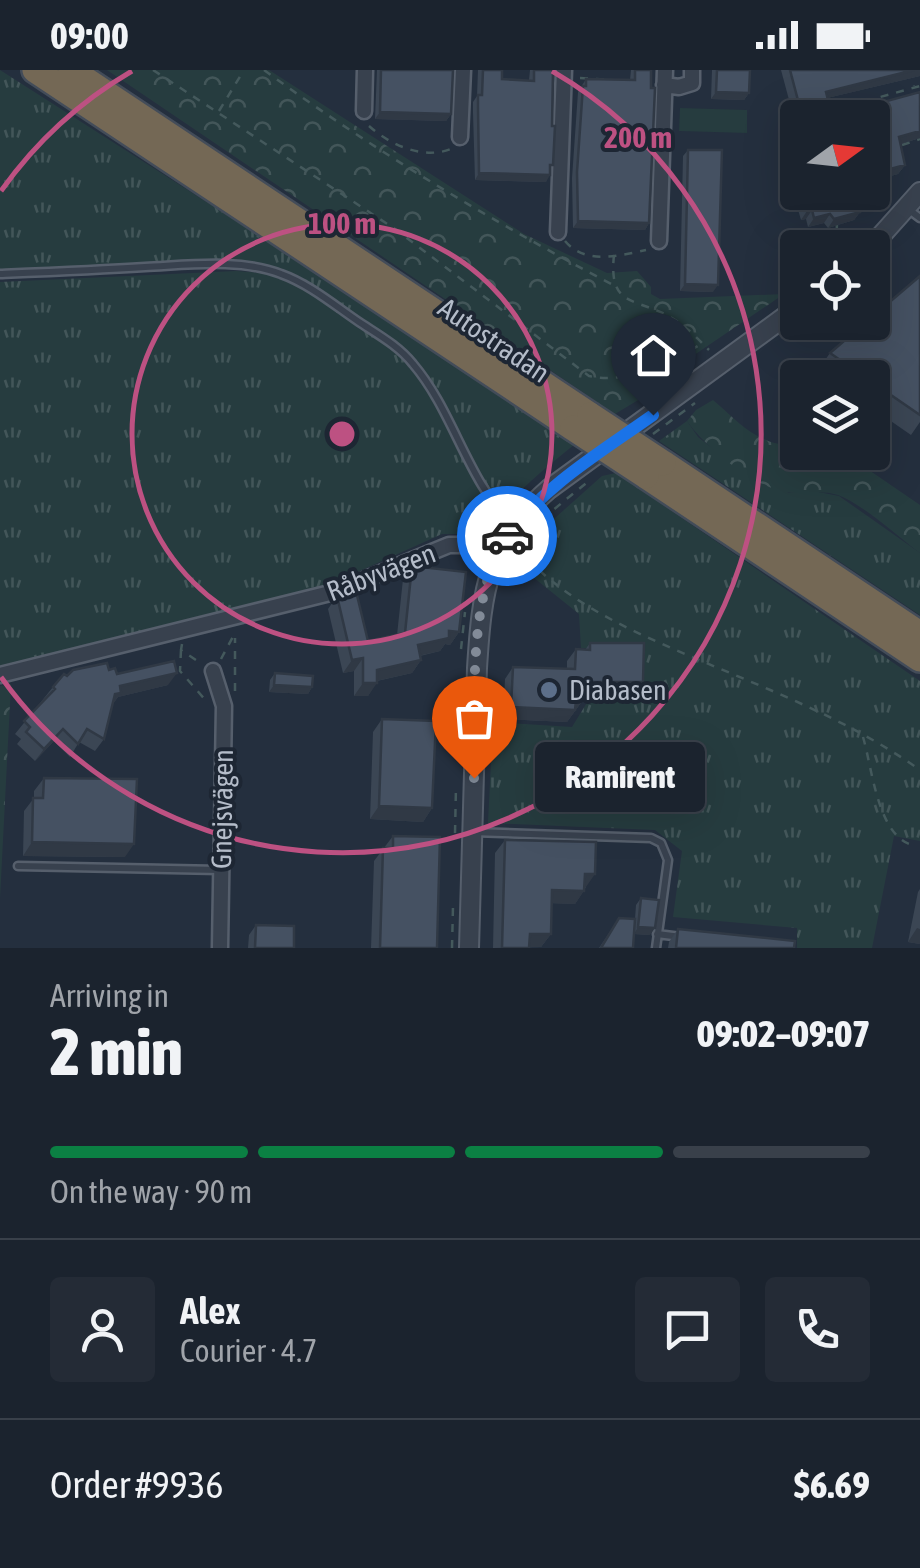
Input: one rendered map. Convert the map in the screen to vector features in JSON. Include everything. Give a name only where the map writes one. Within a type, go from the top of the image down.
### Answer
[{"type":"highway","name":"Autostradan","points":[[35,70],[582,422]]},
{"type":"highway","name":"Autostradan","points":[[71,70],[654,470],[920,658]]},
{"type":"highway","name":"Autostradan","points":[[654,470],[920,634]]},
{"type":"street","points":[[364,70],[364,111]]},
{"type":"street","points":[[460,137],[463,70]]},
{"type":"street","points":[[659,240],[664,78],[686,87],[692,83],[692,70]]},
{"type":"street","points":[[558,232],[564,73]]},
{"type":"street","points":[[890,232],[914,213],[920,192]]},
{"type":"street","points":[[469,948],[464,835],[480,622],[495,555],[508,525],[549,489],[780,320]]},
{"type":"street","name":"Råbyvägen","points":[[0,675],[334,592],[449,545],[472,545],[495,555]]},
{"type":"street","name":"Gnejsvägen","points":[[214,671],[224,706],[220,948]]},
{"type":"lane","points":[[0,274],[197,265],[254,267],[281,274],[309,288],[412,362],[508,525]]},
{"type":"lane","points":[[464,835],[651,838],[661,843],[668,860],[656,948]]},
{"type":"lane","points":[[18,866],[221,870]]},
{"type":"lane","points":[[657,934],[686,937]]},
{"type":"path","points":[[152,70],[394,230],[590,376],[601,378],[661,366],[703,344]]},
{"type":"path","points":[[218,113],[244,70]]},
{"type":"path","points":[[264,70],[333,120],[453,197],[615,286],[625,299],[675,319],[721,364]]},
{"type":"path","points":[[872,100],[917,87],[910,70]]},
{"type":"path","points":[[564,73],[614,80]]},
{"type":"path","points":[[364,111],[370,128],[388,141],[414,151],[450,150],[460,137]]},
{"type":"path","points":[[893,141],[899,145],[920,140]]},
{"type":"path","points":[[836,218],[836,230]]},
{"type":"path","points":[[558,232],[581,255],[642,251],[659,240]]},
{"type":"path","points":[[614,255],[615,286]]},
{"type":"path","points":[[449,545],[496,514],[508,525],[540,574],[603,617],[801,703],[920,770]]},
{"type":"path","points":[[461,658],[468,599]]},
{"type":"path","points":[[181,650],[214,671],[235,638],[235,618]]},
{"type":"path","points":[[182,632],[180,672],[210,705]]},
{"type":"path","points":[[863,735],[877,800],[898,840],[909,844]]},
{"type":"path","points":[[457,778],[464,835]]},
{"type":"path","points":[[452,948],[453,899]]},
{"type":"green space","points":[[0,70],[575,444],[511,500],[481,541],[464,534],[442,534],[324,587],[0,668],[0,282],[236,271],[275,274],[266,264],[224,262],[0,270]]},
{"type":"green space","points":[[107,70],[269,70],[524,234],[607,273],[637,271],[651,287],[651,294],[660,299],[780,294],[678,366],[682,368],[678,376],[615,414]]},
{"type":"green space","points":[[680,108],[747,110],[747,133],[679,131]]},
{"type":"green space","points":[[713,400],[742,426],[780,444],[780,470],[869,470],[920,505],[920,553],[869,513],[838,495],[791,493],[759,482],[705,442],[687,421]]},
{"type":"green space","points":[[687,421],[698,437],[731,463],[789,493],[813,491],[839,496],[920,553],[920,615],[659,441]]},
{"type":"green space","points":[[616,473],[920,681],[920,841],[894,836],[872,948],[797,948],[797,928],[673,917],[682,851],[655,830],[488,823],[493,722],[572,727],[588,701],[645,697],[642,650],[581,648],[579,614],[518,565],[527,543],[602,476]]},
{"type":"green space","points":[[11,684],[0,898],[0,686]]},
{"type":"building","points":[[381,70],[453,70],[451,114],[380,112]]},
{"type":"building","points":[[483,70],[502,70],[502,79],[534,81],[534,70],[553,70],[555,126],[550,175],[479,173],[478,95],[482,95]]},
{"type":"building","points":[[635,70],[651,70],[651,88],[655,88],[649,223],[578,221],[583,86],[586,79],[635,80]]},
{"type":"building","points":[[717,70],[750,70],[749,93],[716,92]]},
{"type":"building","points":[[790,70],[914,70],[826,92],[828,100],[798,100]]},
{"type":"building","points":[[920,92],[920,131],[899,137],[905,165],[890,169],[890,100]]},
{"type":"building","points":[[688,150],[722,150],[718,285],[685,284]]},
{"type":"building","points":[[812,210],[860,212],[834,219],[830,214],[814,218]]},
{"type":"building","points":[[920,276],[920,415],[890,394],[890,360],[840,360],[830,353],[845,340],[890,340],[890,302]]},
{"type":"building","points":[[412,566],[466,572],[459,632],[449,631],[449,638],[418,645],[421,660],[377,670],[377,683],[363,683],[363,658],[352,660],[337,596],[356,591],[368,641],[405,633]]},
{"type":"building","points":[[590,643],[644,643],[643,682],[584,682],[583,700],[576,700],[575,710],[511,707],[513,667],[575,669],[576,649],[590,650]]},
{"type":"building","points":[[174,661],[177,673],[120,686],[104,739],[87,729],[78,744],[63,729],[44,749],[26,732],[30,727],[24,721],[64,674],[107,663],[109,670],[115,668],[117,674]]},
{"type":"building","points":[[275,673],[313,676],[312,687],[274,685]]},
{"type":"building","points":[[382,719],[436,721],[432,808],[379,806]]},
{"type":"building","points":[[44,778],[137,779],[134,844],[32,842],[33,798],[43,798]]},
{"type":"building","points":[[393,836],[440,837],[437,948],[380,948],[383,848],[393,848]]},
{"type":"building","points":[[505,840],[596,842],[595,874],[585,874],[584,891],[552,890],[551,934],[530,934],[529,948],[502,948]]},
{"type":"building","points":[[641,898],[659,900],[655,928],[638,927]]},
{"type":"building","points":[[619,918],[635,919],[633,948],[601,948]]},
{"type":"building","points":[[256,925],[294,926],[294,948],[255,948]]},
{"type":"building","points":[[678,929],[795,941],[794,948],[676,948]]},
{"type":"way so far","points":[[474,778],[480,622],[490,570],[507,536]]},
{"type":"place","name":"Diabasen","points":[[549,690]]},
{"type":"place","name":"Ramirent","points":[[474,778]]},
{"type":"route","points":[[507,536],[528,507],[549,489],[653,415]]}]
